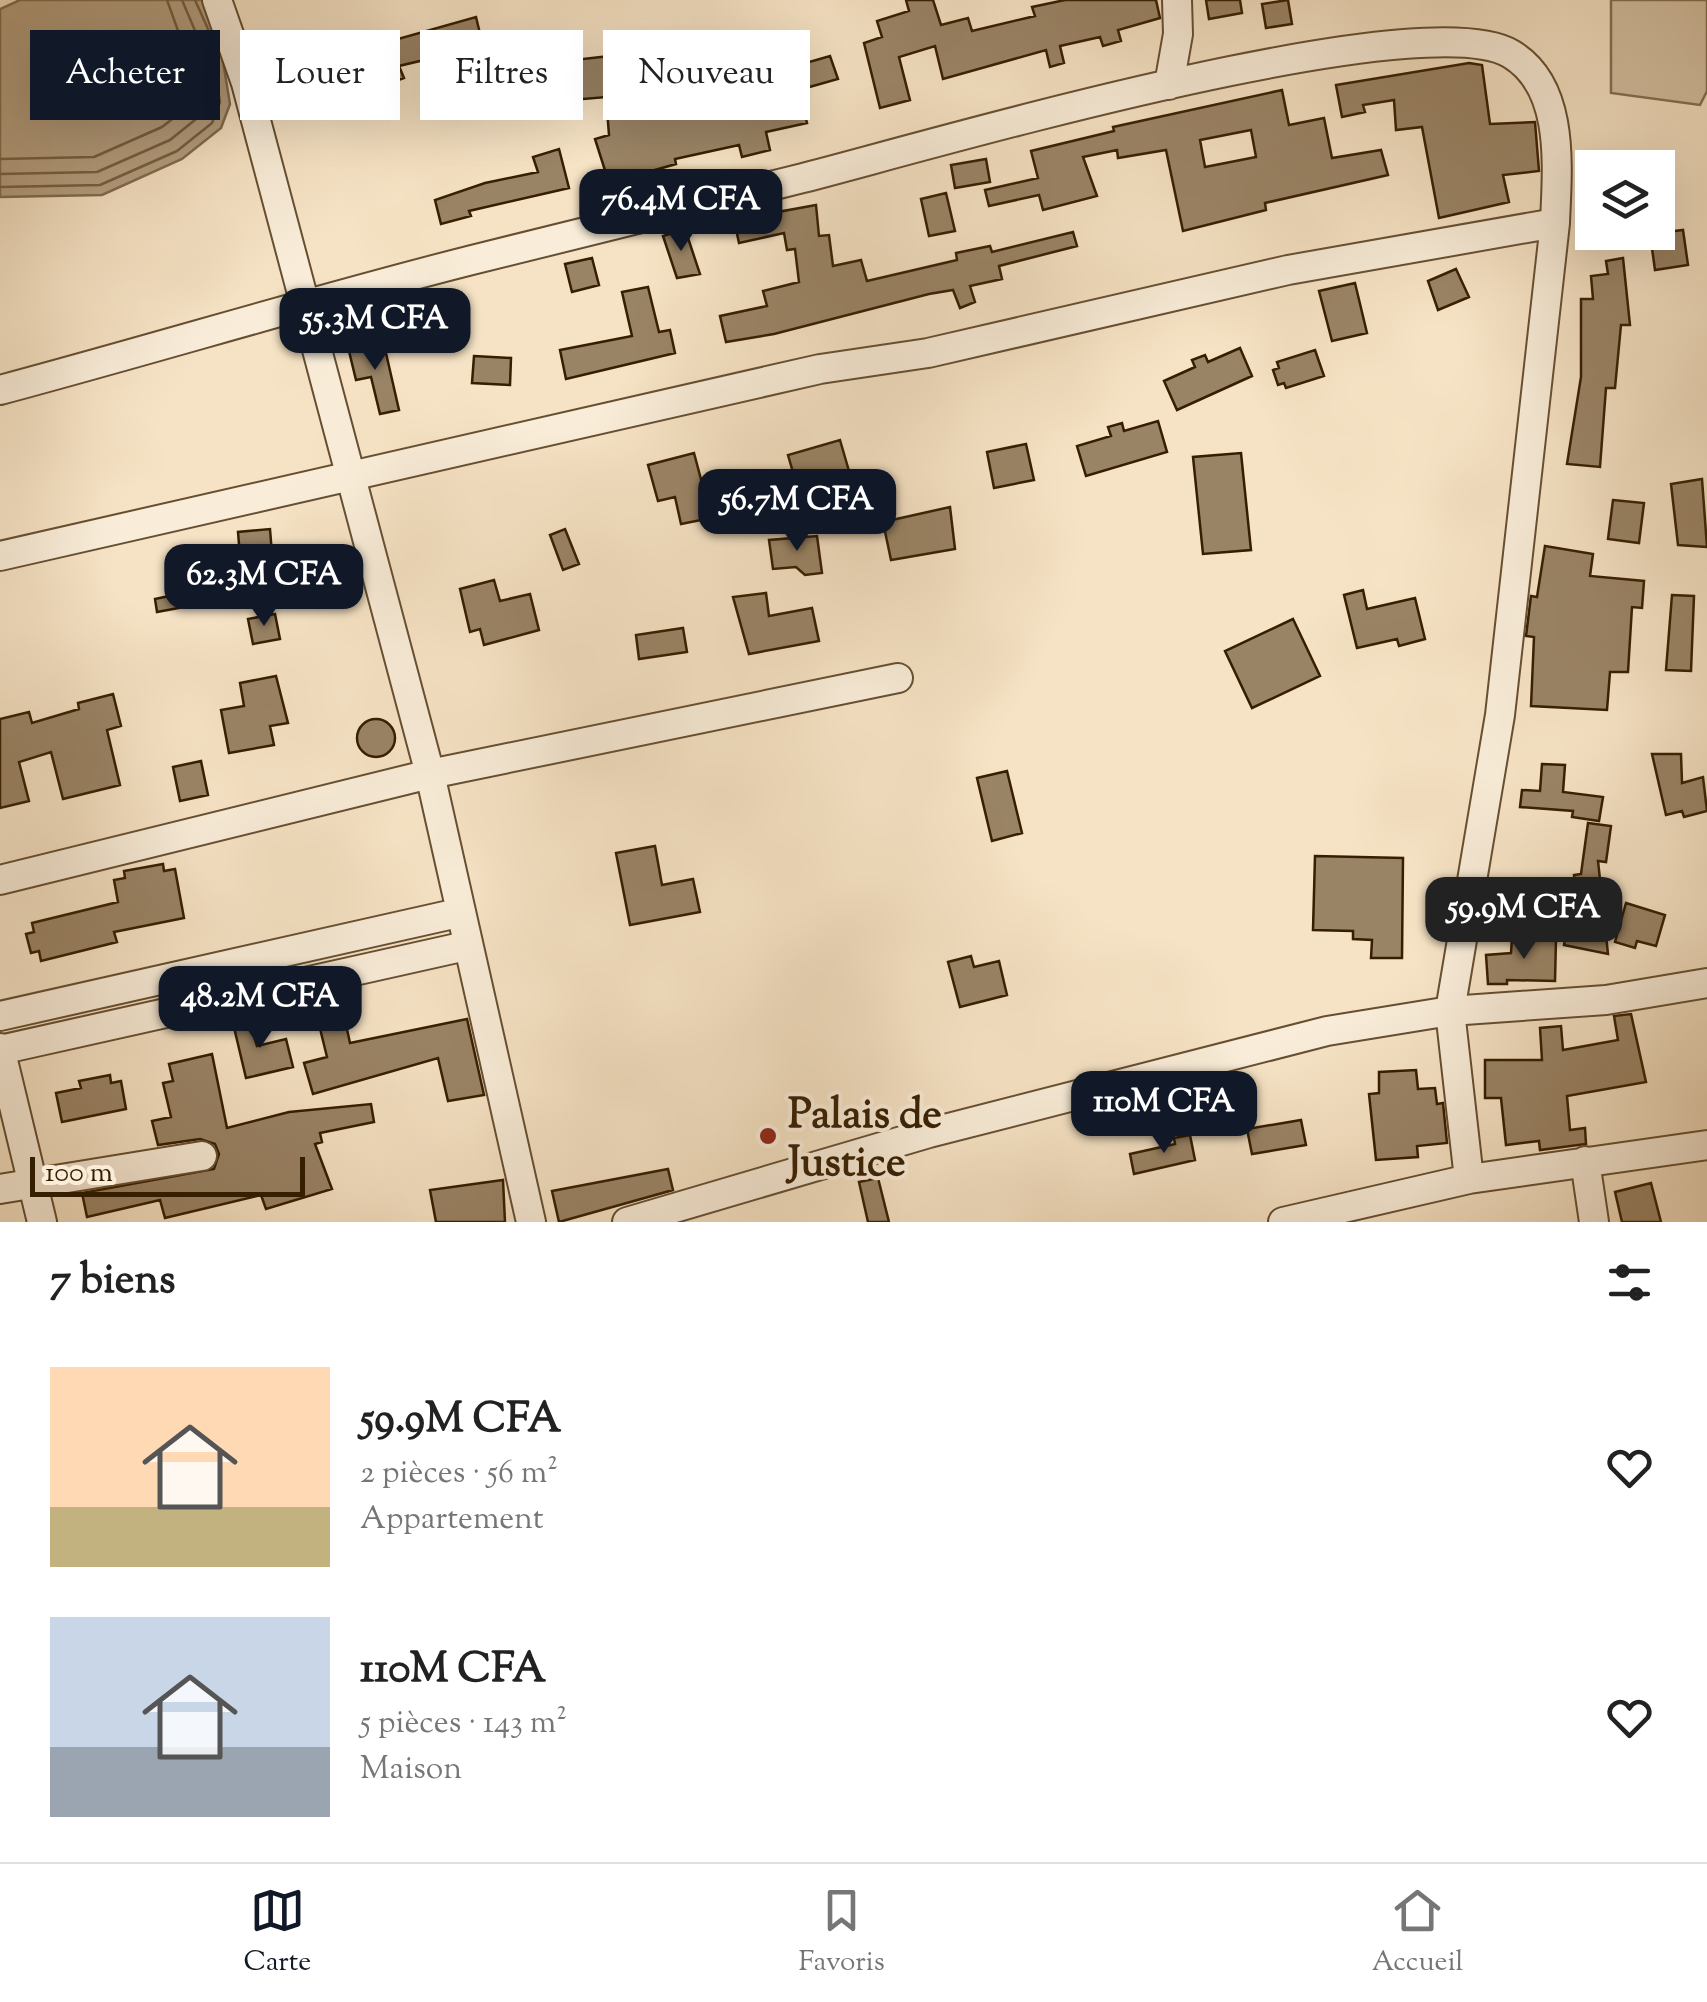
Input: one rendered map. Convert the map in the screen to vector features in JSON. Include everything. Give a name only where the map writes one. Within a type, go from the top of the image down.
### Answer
[{"type":"street","points":[[217,0],[246,82],[430,774],[458,912],[531,1222]]},
{"type":"street","points":[[1169,84],[1178,34],[1177,0]]},
{"type":"street","points":[[0,390],[1024,117],[1319,56],[1450,40],[1489,45],[1524,64],[1546,99],[1558,157],[1555,223],[1500,716],[1450,1011],[1469,1179]]},
{"type":"street","points":[[0,556],[820,369],[928,353],[1288,270],[1555,223]]},
{"type":"street","points":[[0,880],[430,774],[898,678]]},
{"type":"street","points":[[0,1016],[458,912]]},
{"type":"street","points":[[42,1222],[0,1049],[466,946]]},
{"type":"street","points":[[627,1222],[929,1132],[1326,1030],[1450,1011],[1570,1004],[1707,983]]},
{"type":"street","points":[[1283,1222],[1469,1179],[1707,1145]]},
{"type":"street","points":[[0,1189],[202,1156]]},
{"type":"street","points":[[1585,1161],[1594,1222]]},
{"type":"shaded area","points":[[1611,0],[1707,0],[1707,91],[1700,105],[1611,93]]},
{"type":"water","points":[[20,0],[203,0],[218,30],[30,30],[30,120],[220,120],[220,43],[230,104],[221,128],[182,159],[102,195],[0,197],[0,9]]},
{"type":"building","points":[[906,0],[933,0],[941,25],[968,18],[972,31],[1035,16],[1032,7],[1065,0],[1156,0],[1160,18],[1118,30],[1121,41],[1103,46],[1100,37],[1060,46],[1064,63],[1050,67],[1046,50],[943,79],[935,46],[899,57],[910,100],[880,108],[864,43],[882,37],[877,21],[909,11]]},
{"type":"building","points":[[1206,0],[1240,0],[1242,13],[1209,19]]},
{"type":"building","points":[[1288,0],[1292,24],[1266,28],[1262,4]]},
{"type":"building","points":[[476,17],[479,30],[430,30]]},
{"type":"building","points":[[420,33],[420,61],[400,66],[400,38]]},
{"type":"building","points":[[830,56],[838,79],[810,87],[810,62]]},
{"type":"building","points":[[603,57],[603,97],[583,99],[583,59]]},
{"type":"building","points":[[1469,63],[1482,65],[1490,124],[1535,122],[1539,171],[1503,175],[1509,202],[1439,218],[1422,127],[1396,130],[1394,100],[1363,105],[1365,112],[1342,117],[1336,85]]},
{"type":"building","points":[[1282,90],[1289,125],[1324,118],[1332,158],[1381,150],[1388,175],[1265,203],[1266,210],[1183,231],[1166,150],[1118,158],[1117,150],[1083,157],[1097,196],[1043,210],[1039,195],[989,206],[985,190],[1038,178],[1031,151],[1114,131],[1113,127]],"holes":[[[1251,130],[1256,157],[1205,167],[1200,140]]]},
{"type":"building","points":[[608,120],[807,123],[766,132],[770,150],[742,157],[739,145],[675,159],[676,164],[609,183],[595,139],[609,135]]},
{"type":"building","points":[[559,149],[569,188],[469,211],[471,216],[441,224],[435,200],[485,183],[538,172],[533,157]]},
{"type":"building","points":[[986,159],[990,182],[955,188],[951,165]]},
{"type":"building","points":[[946,193],[955,231],[929,236],[921,199]]},
{"type":"building","points":[[816,205],[819,236],[829,235],[833,266],[861,260],[867,281],[957,260],[956,253],[990,246],[992,252],[1073,232],[1077,246],[999,266],[1002,279],[970,286],[975,302],[960,308],[953,290],[726,342],[720,316],[767,306],[763,291],[799,282],[795,249],[787,250],[784,233],[739,243],[734,220]]},
{"type":"building","points":[[685,229],[700,274],[677,278],[663,236]]},
{"type":"building","points":[[1683,230],[1688,265],[1655,270],[1652,250],[1675,250],[1675,231]]},
{"type":"building","points":[[592,258],[599,285],[572,292],[565,264]]},
{"type":"building","points":[[1623,258],[1630,325],[1621,325],[1615,388],[1606,388],[1600,467],[1567,464],[1581,377],[1581,299],[1593,299],[1591,276],[1608,274],[1606,261]]},
{"type":"building","points":[[1456,269],[1469,297],[1438,310],[1428,281]]},
{"type":"building","points":[[1355,283],[1367,333],[1332,341],[1319,291]]},
{"type":"building","points":[[648,287],[659,332],[670,330],[675,353],[566,379],[560,350],[632,336],[622,292]]},
{"type":"building","points":[[383,340],[399,410],[380,414],[371,377],[356,380],[348,347]]},
{"type":"building","points":[[1240,348],[1252,376],[1177,410],[1164,381],[1195,367],[1192,360],[1205,355],[1208,362]]},
{"type":"building","points":[[1315,350],[1324,376],[1286,388],[1284,383],[1278,385],[1273,370],[1279,368],[1277,362]]},
{"type":"building","points":[[474,356],[511,358],[510,385],[472,383]]},
{"type":"building","points":[[1158,421],[1167,452],[1086,476],[1077,446],[1111,436],[1108,427],[1122,423],[1124,431]]},
{"type":"building","points":[[840,440],[851,478],[843,480],[850,506],[830,511],[822,486],[799,493],[788,455]]},
{"type":"building","points":[[1026,444],[1034,480],[994,488],[987,452]]},
{"type":"building","points":[[694,453],[702,483],[762,471],[770,508],[758,510],[761,518],[730,525],[728,516],[681,524],[675,497],[658,501],[648,465]]},
{"type":"building","points":[[1241,453],[1251,550],[1203,554],[1193,457]]},
{"type":"building","points":[[1702,479],[1707,547],[1678,545],[1671,484]]},
{"type":"building","points":[[1613,500],[1644,503],[1639,543],[1608,539]]},
{"type":"building","points":[[950,507],[955,549],[891,560],[883,522]]},
{"type":"building","points":[[270,529],[272,554],[240,557],[238,532]]},
{"type":"building","points":[[565,529],[579,564],[563,570],[550,535]]},
{"type":"building","points":[[817,536],[822,573],[805,575],[796,567],[773,569],[769,540]]},
{"type":"building","points":[[1545,546],[1593,554],[1590,576],[1644,581],[1642,608],[1632,607],[1628,672],[1610,672],[1607,710],[1531,706],[1534,637],[1526,636],[1531,596],[1537,597]]},
{"type":"building","points":[[325,561],[332,597],[299,603],[292,567]]},
{"type":"building","points":[[494,580],[500,601],[530,594],[539,630],[484,645],[480,629],[470,632],[460,589]]},
{"type":"building","points":[[197,590],[200,604],[157,612],[155,599]]},
{"type":"building","points":[[1363,590],[1367,609],[1415,598],[1425,639],[1399,646],[1397,639],[1357,648],[1344,595]]},
{"type":"building","points":[[766,593],[769,616],[812,608],[819,641],[749,654],[733,597]]},
{"type":"building","points":[[1672,595],[1694,596],[1691,671],[1666,670]]},
{"type":"building","points":[[275,614],[280,639],[253,644],[248,619]]},
{"type":"building","points":[[1293,619],[1320,676],[1252,708],[1225,651]]},
{"type":"building","points":[[683,628],[687,652],[639,659],[636,635]]},
{"type":"building","points":[[276,676],[288,723],[270,726],[274,745],[229,753],[221,710],[244,706],[240,683]]},
{"type":"building","points":[[113,694],[121,726],[107,730],[120,785],[63,799],[51,752],[19,762],[29,801],[0,808],[0,719],[29,712],[32,723],[79,709],[78,703]]},
{"type":"building","points":[[376,719],[389,725],[395,738],[389,751],[376,757],[363,751],[357,738],[363,725]]},
{"type":"building","points":[[1652,754],[1681,754],[1682,783],[1703,777],[1707,811],[1684,817],[1682,811],[1666,815]]},
{"type":"building","points":[[201,761],[208,795],[180,801],[173,767]]},
{"type":"building","points":[[1542,764],[1565,765],[1563,792],[1603,797],[1599,821],[1572,817],[1573,811],[1520,807],[1522,790],[1540,791]]},
{"type":"building","points":[[1007,771],[1022,833],[992,841],[977,778]]},
{"type":"building","points":[[1588,823],[1611,826],[1606,862],[1598,861],[1608,954],[1564,945],[1570,914],[1578,916],[1574,875],[1581,874]]},
{"type":"building","points":[[655,846],[662,885],[693,879],[700,912],[630,925],[616,853]]},
{"type":"building","points":[[1315,856],[1403,858],[1402,958],[1371,958],[1372,940],[1353,939],[1353,931],[1313,930]]},
{"type":"building","points":[[163,864],[164,871],[175,869],[184,918],[114,932],[117,942],[41,961],[39,951],[31,953],[26,934],[34,932],[32,923],[118,902],[114,880],[125,878],[124,871]]},
{"type":"building","points":[[1626,903],[1665,915],[1656,946],[1637,941],[1635,948],[1615,942]]},
{"type":"building","points":[[1512,938],[1556,939],[1555,981],[1507,980],[1507,984],[1488,984],[1486,955],[1511,953]]},
{"type":"building","points":[[971,956],[974,967],[999,961],[1007,995],[960,1007],[948,962]]},
{"type":"building","points":[[340,997],[350,1043],[467,1019],[484,1095],[448,1101],[438,1058],[313,1094],[304,1063],[327,1057],[314,1004]]},
{"type":"building","points":[[1631,1014],[1646,1082],[1567,1096],[1570,1130],[1585,1128],[1586,1144],[1540,1150],[1539,1141],[1506,1145],[1501,1098],[1485,1098],[1485,1060],[1542,1060],[1540,1028],[1561,1026],[1563,1050],[1618,1040],[1614,1016]]},
{"type":"building","points":[[247,1015],[257,1046],[286,1039],[293,1067],[246,1078],[232,1019]]},
{"type":"building","points":[[212,1054],[227,1128],[289,1112],[371,1104],[374,1122],[320,1133],[322,1142],[315,1144],[332,1189],[266,1209],[261,1195],[165,1218],[160,1200],[87,1217],[82,1193],[214,1169],[219,1154],[215,1144],[200,1139],[158,1145],[152,1121],[171,1117],[163,1083],[173,1081],[169,1064]]},
{"type":"building","points":[[1416,1070],[1418,1089],[1435,1088],[1437,1104],[1443,1103],[1447,1143],[1417,1146],[1418,1157],[1376,1160],[1369,1094],[1379,1093],[1379,1072]]},
{"type":"building","points":[[110,1075],[111,1083],[121,1081],[126,1109],[62,1122],[56,1093],[81,1088],[79,1081]]},
{"type":"building","points":[[1301,1120],[1306,1145],[1252,1154],[1247,1129]]},
{"type":"building","points":[[1190,1135],[1195,1160],[1134,1174],[1130,1154],[1175,1144],[1174,1138]]},
{"type":"building","points":[[668,1169],[673,1190],[559,1222],[552,1191]]},
{"type":"building","points":[[878,1178],[889,1222],[868,1222],[859,1182]]},
{"type":"building","points":[[503,1180],[505,1222],[436,1222],[430,1190]]},
{"type":"building","points":[[1651,1183],[1661,1222],[1622,1222],[1615,1192]]},
{"type":"place","name":"Palais de Justice","points":[[768,1136]]}]
